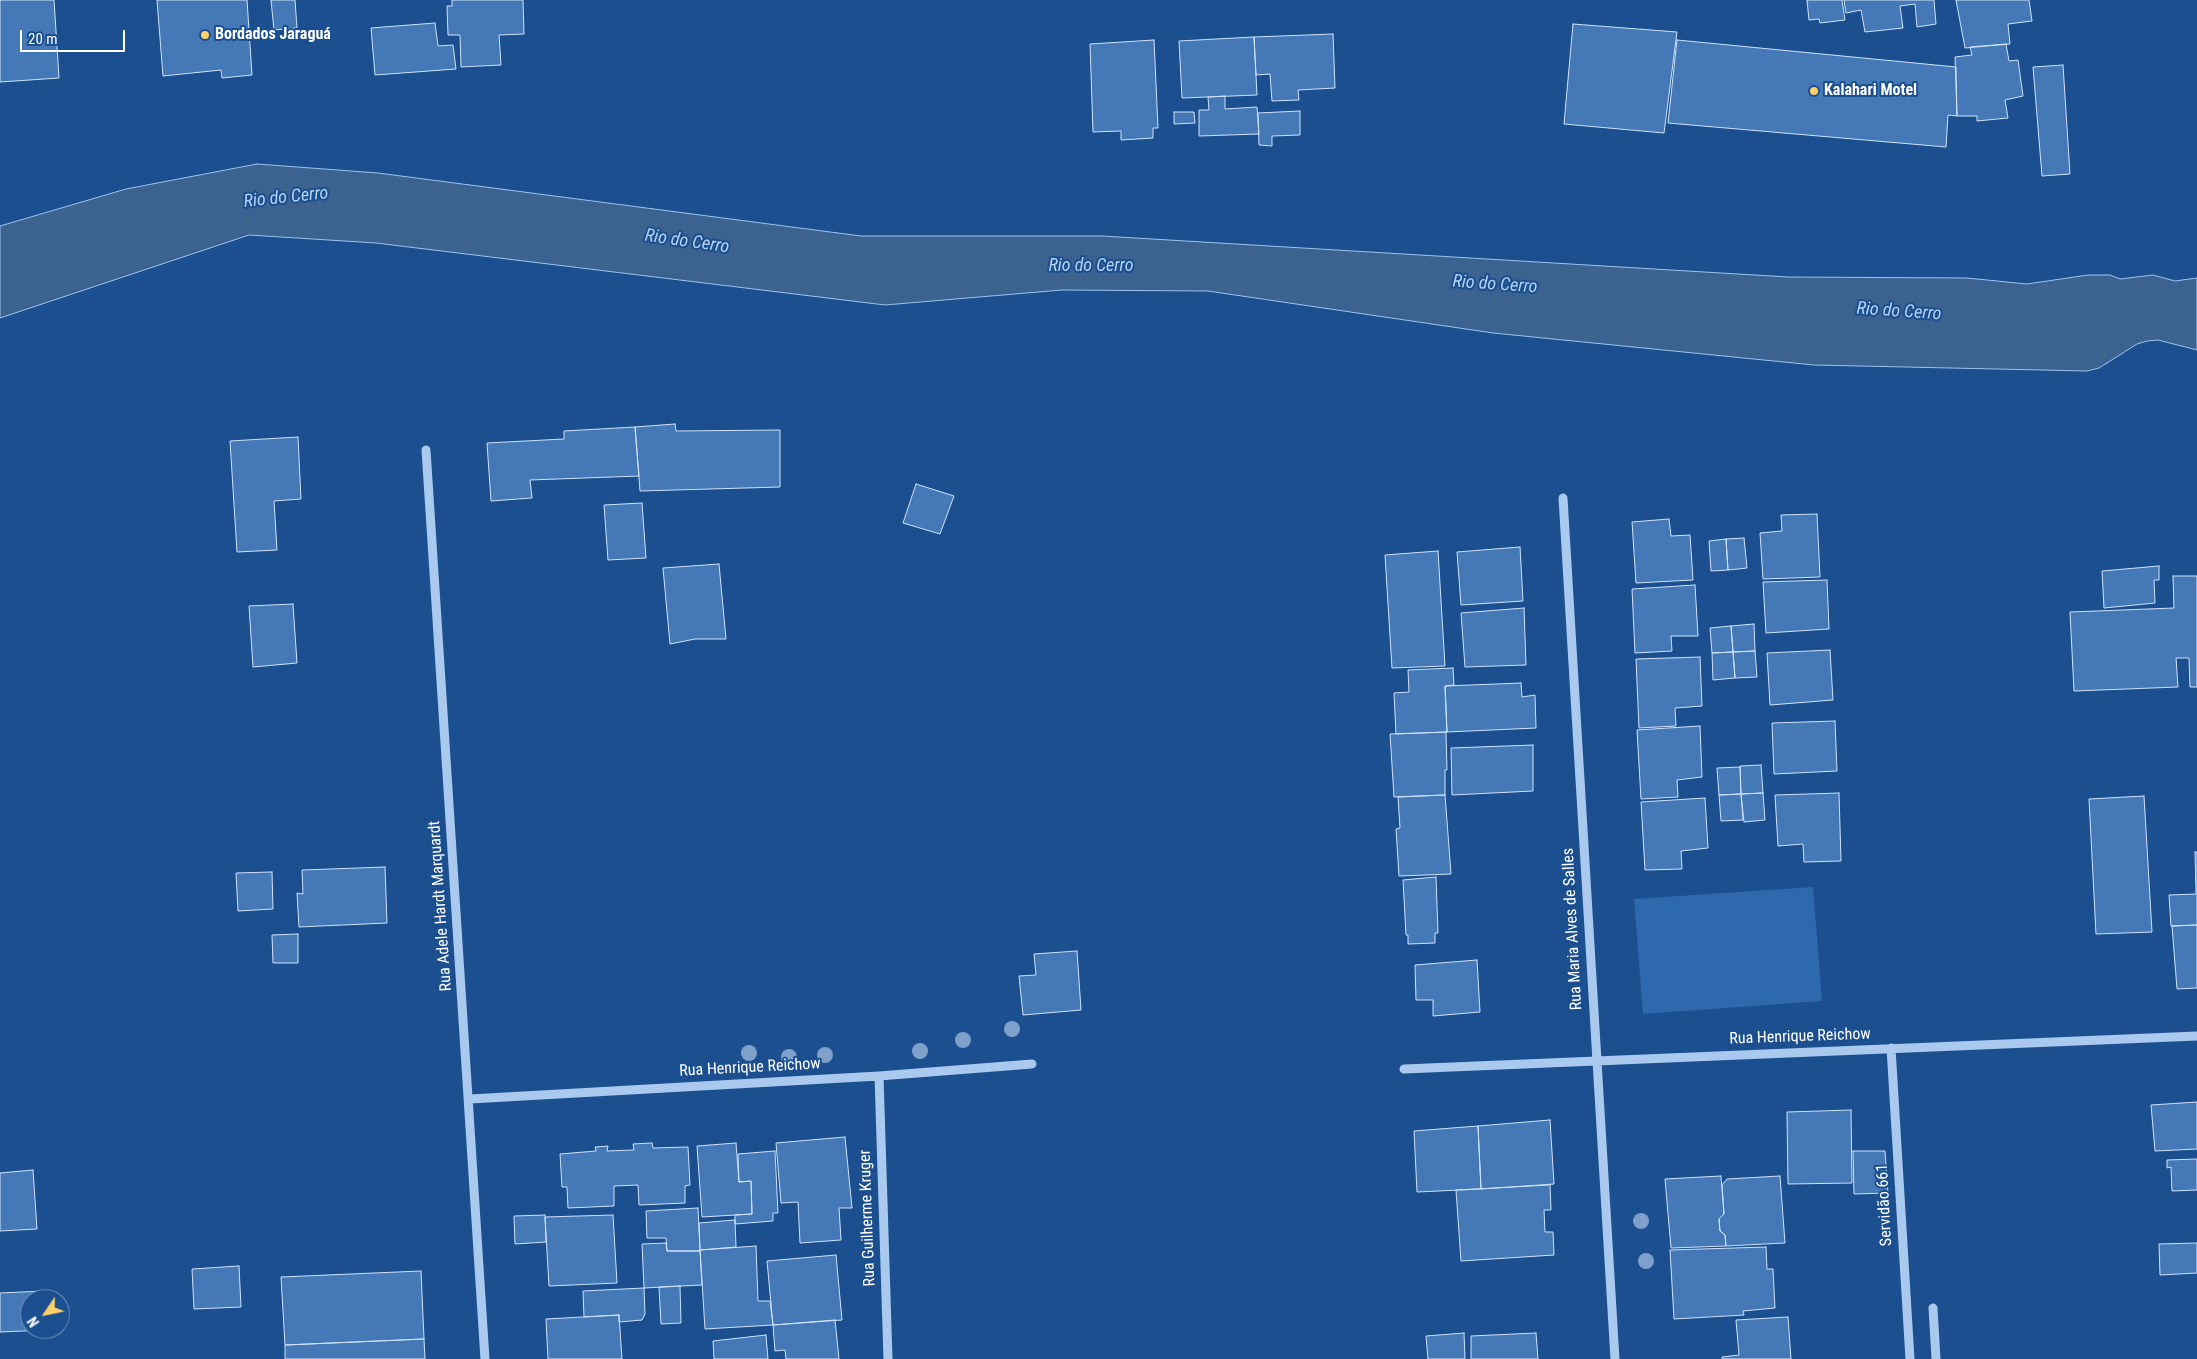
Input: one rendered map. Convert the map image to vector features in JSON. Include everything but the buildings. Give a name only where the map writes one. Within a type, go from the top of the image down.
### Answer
[{"type":"street","name":"Rua Adele Hardt Marquardt","points":[[426,450],[453,872],[470,1100],[485,1359]]},
{"type":"street","name":"Rua Maria Alves de Salles","points":[[1563,498],[1615,1359]]},
{"type":"street","name":"Rua Henrique Reichow","points":[[1404,1069],[2197,1036]]},
{"type":"street","name":"Servidão 661","points":[[1891,1048],[1910,1359]]},
{"type":"street","name":"Rua Henrique Reichow","points":[[470,1100],[878,1076],[1032,1064]]},
{"type":"street","name":"Rua Guilherme Kruger","points":[[878,1076],[888,1359]]},
{"type":"street","points":[[1933,1308],[1936,1359]]},
{"type":"shaded area","points":[[1813,887],[1822,1001],[1643,1014],[1634,899]]},
{"type":"water","name":"Rio do Cerro","points":[[257,164],[378,173],[861,236],[1102,236],[1788,277],[1967,278],[2027,284],[2088,275],[2110,275],[2120,279],[2153,275],[2175,281],[2197,278],[2197,350],[2158,340],[2147,341],[2137,344],[2099,368],[2087,371],[1814,365],[1493,333],[1208,291],[1062,290],[885,305],[376,243],[249,235],[0,318],[0,226],[126,189]]},
{"type":"place","name":"Bordados Jaraguá","points":[[205,35]]},
{"type":"place","name":"Kalahari Motel","points":[[1814,91]]}]
